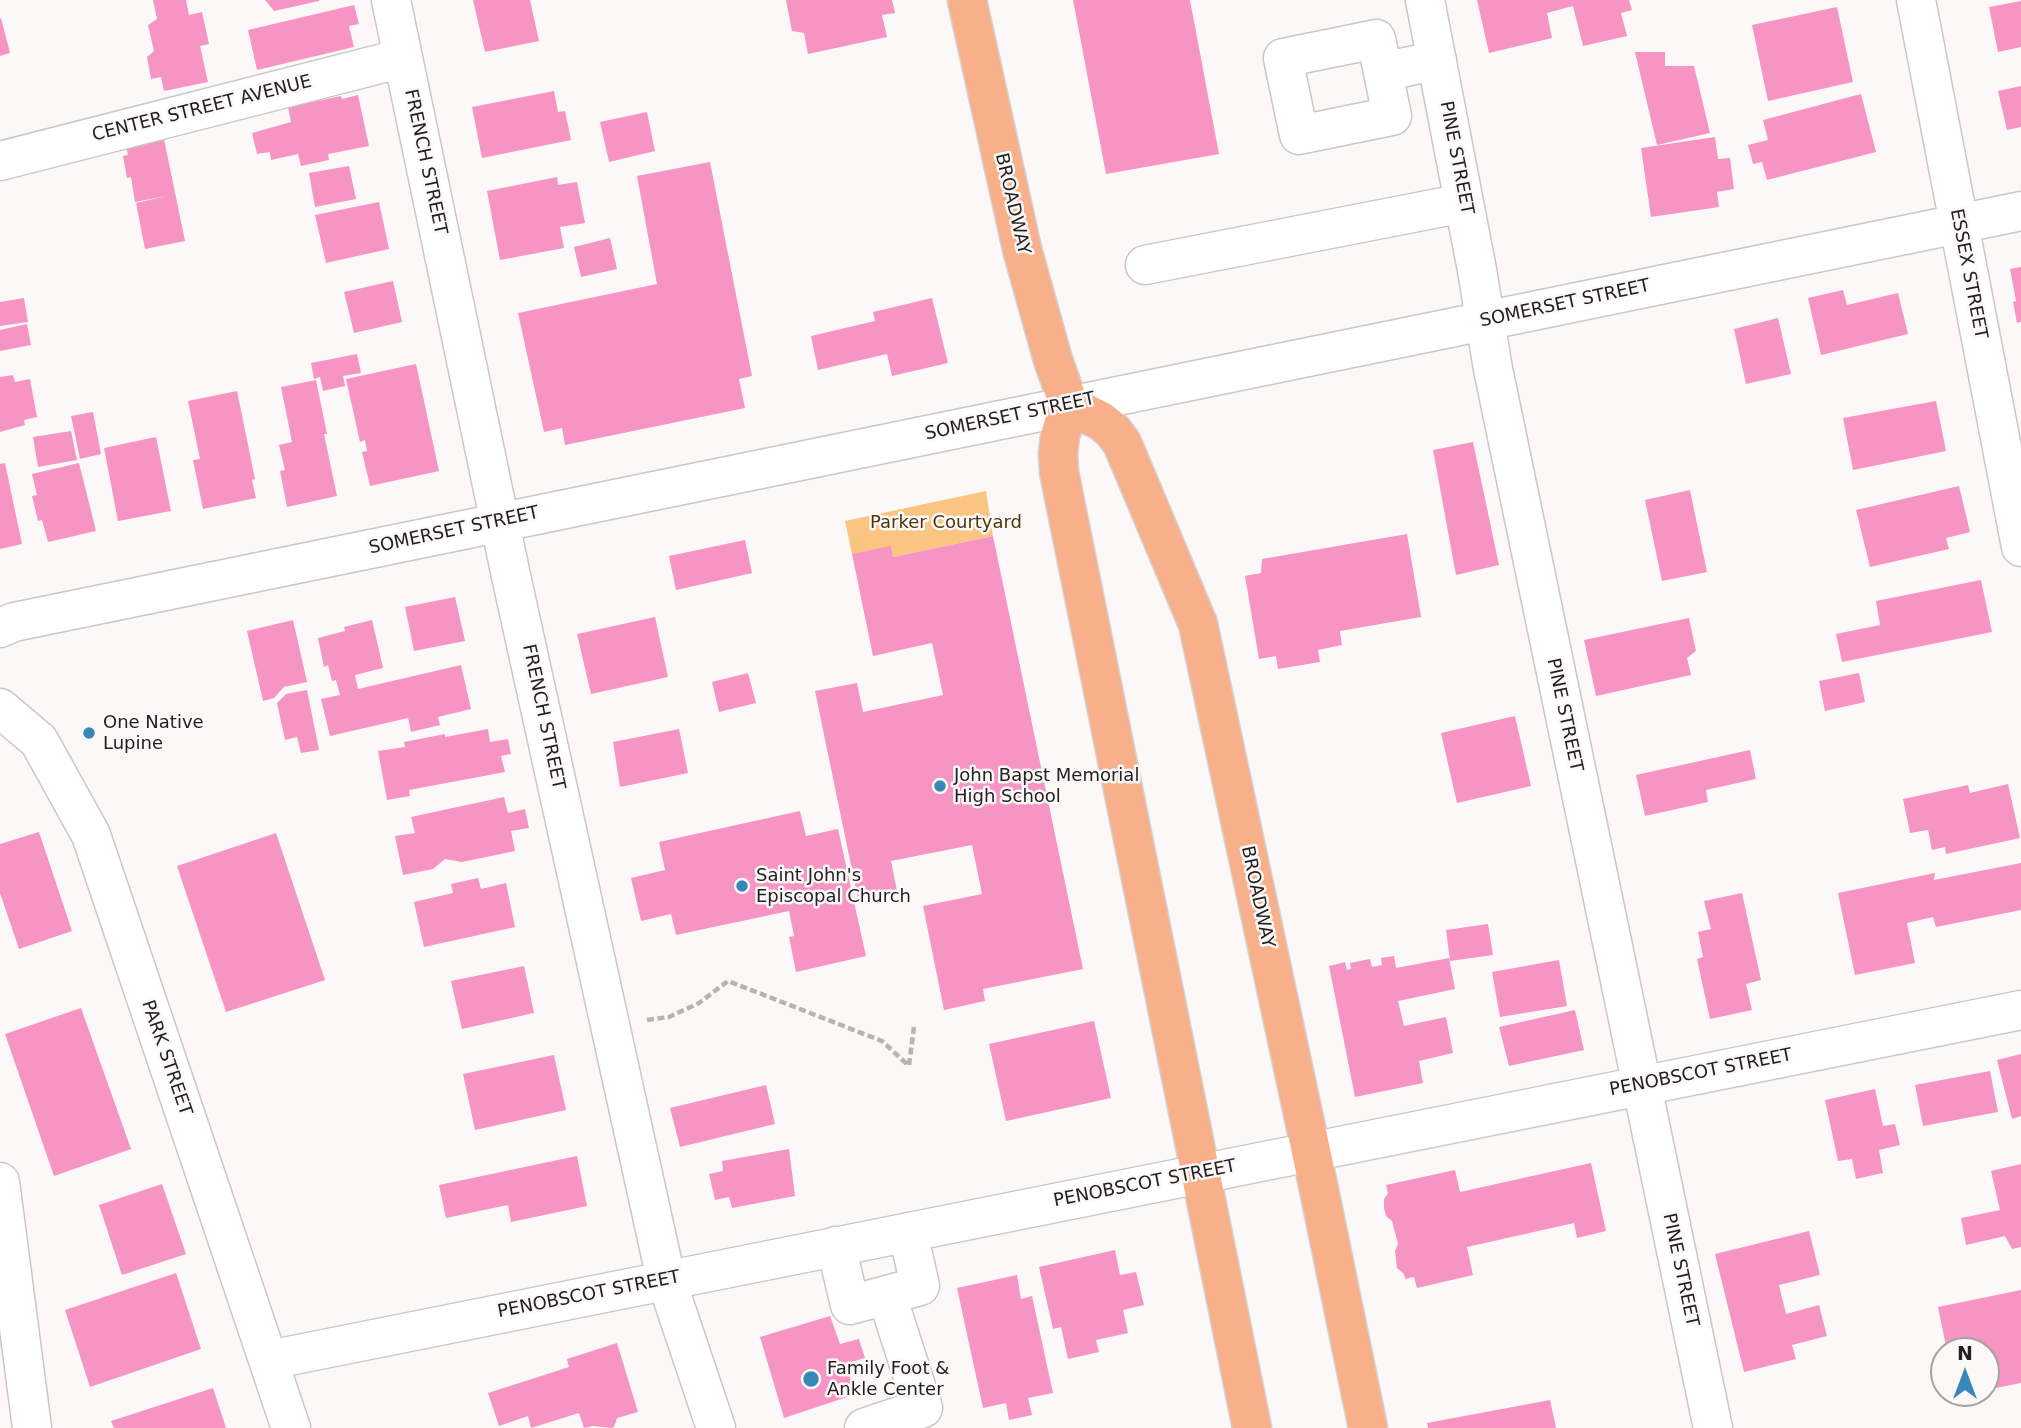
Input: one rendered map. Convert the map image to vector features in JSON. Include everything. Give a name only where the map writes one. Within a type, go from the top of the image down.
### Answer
[{"type":"main road","name":"BROADWAY","points":[[967,0],[1019,237],[1069,405],[1101,421],[1113,430],[1122,443],[1198,624],[1368,1428]]},
{"type":"main road","points":[[1069,405],[1060,436],[1059,472],[1252,1428]]},
{"type":"street","name":"FRENCH STREET","points":[[391,0],[500,522],[667,1279],[716,1428]]},
{"type":"street","name":"PINE STREET","points":[[1425,0],[1493,369],[1713,1428]]},
{"type":"street","name":"ESSEX STREET","points":[[1916,0],[2021,547]]},
{"type":"street","name":"CENTER STREET AVENUE","points":[[0,160],[403,58]]},
{"type":"street","points":[[1383,72],[1437,60]]},
{"type":"street","points":[[1145,265],[1464,203]]},
{"type":"street","name":"SOMERSET STREET","points":[[0,628],[14,622],[2021,211]]},
{"type":"street","name":"PARK STREET","points":[[1,710],[39,741],[91,835],[291,1428]]},
{"type":"street","name":"PENOBSCOT STREET","points":[[269,1360],[2021,1010]]},
{"type":"street","points":[[0,1182],[32,1428]]},
{"type":"street","points":[[836,1246],[850,1305],[920,1286],[908,1232]]},
{"type":"street","points":[[864,1428],[923,1408],[887,1296]]},
{"type":"path","points":[[643,1021],[669,1017],[699,1003],[728,981],[882,1041],[909,1066],[914,1027]]},
{"type":"green space","name":"Parker Courtyard","points":[[986,491],[993,536],[893,557],[891,547],[852,554],[845,521]]},
{"type":"building","points":[[153,0],[186,0],[189,15],[202,12],[209,44],[200,46],[208,82],[164,91],[161,77],[151,79],[147,57],[154,51],[148,25],[157,19]]},
{"type":"building","points":[[265,0],[319,0],[319,1],[274,11]]},
{"type":"building","points":[[473,0],[530,0],[539,41],[485,52]]},
{"type":"building","points":[[786,0],[892,0],[895,13],[882,15],[887,37],[808,54],[804,33],[792,31]]},
{"type":"building","points":[[1073,0],[1190,0],[1219,154],[1106,174]]},
{"type":"building","points":[[1477,0],[1629,0],[1632,10],[1621,13],[1627,36],[1583,46],[1573,6],[1547,13],[1552,38],[1489,53]]},
{"type":"building","points":[[2021,1],[2021,47],[1998,52],[1989,7]]},
{"type":"building","points":[[354,5],[359,24],[349,26],[354,47],[257,70],[248,30]]},
{"type":"building","points":[[1837,7],[1853,82],[1768,101],[1752,25]]},
{"type":"building","points":[[0,19],[10,53],[0,56]]},
{"type":"building","points":[[1635,52],[1665,52],[1665,66],[1694,66],[1710,133],[1657,145]]},
{"type":"building","points":[[2021,86],[2021,127],[2007,130],[1998,91]]},
{"type":"building","points":[[554,91],[558,112],[565,111],[571,140],[482,158],[472,107]]},
{"type":"building","points":[[1861,94],[1876,152],[1767,180],[1762,162],[1753,164],[1748,145],[1768,140],[1763,120]]},
{"type":"building","points":[[358,95],[369,146],[328,154],[329,160],[301,166],[298,154],[271,160],[270,152],[257,154],[252,133],[291,122],[288,107]]},
{"type":"building","points":[[647,112],[655,151],[609,162],[600,122]]},
{"type":"building","points":[[1715,137],[1718,159],[1730,158],[1734,189],[1717,192],[1719,207],[1651,217],[1641,148]]},
{"type":"building","points":[[164,139],[185,241],[145,249],[136,203],[167,196],[135,202],[131,177],[127,178],[123,156],[128,155],[126,146]]},
{"type":"building","points":[[710,162],[752,376],[739,379],[745,408],[565,445],[562,428],[544,432],[518,313],[657,284],[637,176]]},
{"type":"building","points":[[349,166],[356,199],[315,207],[309,173]]},
{"type":"building","points":[[557,177],[558,185],[577,182],[585,223],[560,227],[564,248],[500,260],[487,191]]},
{"type":"building","points":[[379,202],[389,249],[326,263],[315,215]]},
{"type":"building","points":[[610,238],[617,269],[581,277],[574,247]]},
{"type":"building","points":[[2021,267],[2021,322],[2017,323],[2010,269]]},
{"type":"building","points":[[393,281],[402,322],[354,333],[344,292]]},
{"type":"building","points":[[1843,290],[1847,305],[1898,293],[1908,334],[1821,355],[1808,298]]},
{"type":"building","points":[[24,298],[28,322],[0,326],[0,302]]},
{"type":"building","points":[[932,298],[948,363],[892,376],[887,354],[818,370],[811,336],[875,321],[873,312]]},
{"type":"building","points":[[1778,318],[1791,374],[1746,384],[1734,329]]},
{"type":"building","points":[[27,324],[31,345],[0,351],[0,330]]},
{"type":"building","points":[[357,354],[361,373],[343,376],[345,386],[323,391],[320,377],[314,379],[311,363]]},
{"type":"building","points":[[416,364],[439,471],[370,486],[362,452],[367,451],[365,440],[360,442],[346,379]]},
{"type":"building","points":[[13,375],[15,382],[30,379],[37,417],[24,420],[25,425],[0,432],[0,377]]},
{"type":"building","points":[[316,380],[337,496],[287,507],[280,471],[285,470],[279,445],[292,442],[281,387]]},
{"type":"building","points":[[237,391],[255,479],[252,480],[256,498],[203,509],[193,460],[200,459],[188,401]]},
{"type":"building","points":[[1936,401],[1946,451],[1853,470],[1843,418]]},
{"type":"building","points":[[93,412],[101,454],[80,459],[71,416]]},
{"type":"building","points":[[71,431],[77,460],[38,467],[33,437]]},
{"type":"building","points":[[156,437],[171,511],[118,521],[104,448]]},
{"type":"building","points":[[1473,442],[1499,565],[1456,575],[1433,450]]},
{"type":"building","points":[[5,463],[22,544],[0,549],[0,464]]},
{"type":"building","points":[[79,463],[96,531],[48,542],[42,520],[38,521],[32,496],[37,495],[32,474]]},
{"type":"building","points":[[1959,486],[1970,532],[1946,538],[1949,549],[1870,567],[1856,510]]},
{"type":"building","points":[[1690,490],[1707,572],[1662,581],[1645,500]]},
{"type":"building","points":[[1407,534],[1421,617],[1340,631],[1342,645],[1318,650],[1320,662],[1278,669],[1276,656],[1259,659],[1245,576],[1261,573],[1262,559]]},
{"type":"building","name":"John Bapst Memorial High School","points":[[993,536],[1083,969],[983,989],[985,1001],[944,1010],[923,906],[982,894],[972,845],[891,861],[897,891],[858,899],[815,691],[857,683],[863,712],[943,695],[932,643],[873,656],[852,554],[891,546],[893,557]]},
{"type":"building","points":[[745,540],[752,573],[676,590],[669,556]]},
{"type":"building","points":[[1981,580],[1992,632],[1842,662],[1836,634],[1880,625],[1876,601]]},
{"type":"building","points":[[455,597],[465,641],[414,651],[405,607]]},
{"type":"building","points":[[655,617],[668,677],[591,694],[577,634]]},
{"type":"building","points":[[1689,618],[1696,651],[1687,658],[1691,675],[1596,696],[1584,640]]},
{"type":"building","points":[[293,620],[307,682],[284,687],[274,698],[263,701],[247,631]]},
{"type":"building","points":[[372,620],[383,668],[355,675],[358,689],[461,665],[471,709],[438,717],[440,725],[411,732],[408,718],[330,736],[321,699],[340,695],[336,680],[332,681],[328,665],[324,667],[318,638],[345,631],[344,627]]},
{"type":"building","points":[[748,673],[756,703],[719,712],[712,682]]},
{"type":"building","points":[[1859,673],[1865,702],[1825,711],[1819,681]]},
{"type":"building","points":[[307,690],[319,750],[301,753],[297,737],[285,740],[277,703],[286,694]]},
{"type":"building","points":[[1515,716],[1531,786],[1457,803],[1441,733]]},
{"type":"building","points":[[488,729],[490,742],[508,739],[511,754],[501,756],[505,772],[409,790],[410,796],[387,800],[378,751],[405,747],[404,742]]},
{"type":"building","points":[[679,729],[688,773],[620,787],[613,742]]},
{"type":"building","points":[[1750,750],[1756,779],[1706,790],[1708,802],[1645,816],[1636,775]]},
{"type":"building","points":[[2008,784],[2020,838],[1946,854],[1945,847],[1932,850],[1928,830],[1910,833],[1903,799],[1968,785],[1970,793]]},
{"type":"building","points":[[504,797],[508,813],[525,809],[529,828],[511,831],[515,851],[462,862],[445,859],[433,869],[403,875],[395,836],[415,833],[411,817]]},
{"type":"building","name":"Saint John's Episcopal Church","points":[[800,811],[806,836],[838,829],[866,956],[796,972],[789,937],[794,936],[789,911],[676,935],[671,914],[641,921],[631,878],[665,870],[659,842]]},
{"type":"building","points":[[39,832],[72,931],[19,949],[0,893],[0,844]]},
{"type":"building","points":[[276,833],[325,980],[226,1012],[177,866]]},
{"type":"building","points":[[2021,863],[2021,910],[1936,927],[1933,917],[1907,923],[1915,963],[1855,975],[1838,893],[1935,873],[1934,880]]},
{"type":"building","points":[[478,878],[481,889],[506,883],[515,927],[424,947],[414,902],[453,893],[451,884]]},
{"type":"building","points":[[1742,893],[1761,980],[1746,984],[1752,1010],[1710,1019],[1697,959],[1703,957],[1698,932],[1711,929],[1704,901]]},
{"type":"building","points":[[1488,924],[1493,955],[1450,961],[1446,930]]},
{"type":"building","points":[[1394,956],[1396,968],[1449,958],[1455,989],[1398,1001],[1404,1026],[1446,1017],[1453,1053],[1419,1061],[1423,1083],[1355,1097],[1329,966],[1345,962],[1347,970],[1351,969],[1350,963],[1370,959],[1372,967],[1382,965],[1381,958]]},
{"type":"building","points":[[1559,960],[1567,1006],[1500,1017],[1492,972]]},
{"type":"building","points":[[524,966],[534,1013],[462,1029],[451,981]]},
{"type":"building","points":[[81,1008],[131,1149],[54,1176],[5,1034]]},
{"type":"building","points":[[1575,1010],[1584,1050],[1509,1066],[1499,1027]]},
{"type":"building","points":[[1094,1021],[1111,1098],[1006,1121],[989,1044]]},
{"type":"building","points":[[2021,1054],[2021,1116],[2012,1119],[1997,1060]]},
{"type":"building","points":[[554,1055],[566,1110],[475,1130],[463,1074]]},
{"type":"building","points":[[1990,1071],[1998,1112],[1923,1126],[1915,1085]]},
{"type":"building","points":[[766,1085],[775,1124],[680,1147],[670,1108]]},
{"type":"building","points":[[1875,1089],[1883,1126],[1895,1124],[1900,1145],[1879,1150],[1883,1173],[1856,1179],[1852,1159],[1838,1161],[1825,1100]]},
{"type":"building","points":[[789,1149],[795,1196],[732,1208],[729,1197],[715,1200],[709,1174],[723,1171],[722,1161]]},
{"type":"building","points":[[577,1156],[587,1206],[511,1222],[508,1205],[446,1218],[439,1185]]},
{"type":"building","points":[[1591,1163],[1606,1231],[1577,1238],[1574,1223],[1467,1247],[1473,1275],[1417,1288],[1414,1277],[1405,1279],[1404,1274],[1397,1268],[1395,1251],[1398,1244],[1392,1221],[1386,1216],[1384,1208],[1384,1199],[1388,1193],[1386,1185],[1455,1170],[1460,1192]]},
{"type":"building","points":[[2021,1164],[2021,1247],[2012,1249],[2005,1236],[1966,1245],[1961,1218],[2000,1210],[1991,1171]]},
{"type":"building","points":[[162,1184],[186,1254],[122,1275],[99,1205]]},
{"type":"building","points":[[1809,1231],[1820,1275],[1779,1285],[1786,1314],[1819,1305],[1827,1336],[1792,1345],[1796,1359],[1744,1372],[1715,1254]]},
{"type":"building","points":[[1115,1250],[1120,1275],[1136,1272],[1144,1305],[1123,1310],[1128,1333],[1096,1340],[1099,1352],[1068,1359],[1061,1327],[1053,1329],[1039,1267]]},
{"type":"building","points":[[176,1273],[201,1349],[90,1387],[65,1310]]},
{"type":"building","points":[[1017,1275],[1021,1299],[1032,1296],[1053,1393],[1028,1398],[1032,1415],[1009,1420],[1006,1403],[983,1408],[957,1288]]},
{"type":"building","points":[[2021,1290],[2021,1383],[2000,1387],[2000,1337],[1944,1337],[1938,1307]]},
{"type":"building","name":"Family Foot & Ankle Center","points":[[830,1316],[840,1344],[859,1339],[865,1358],[845,1364],[856,1394],[784,1418],[760,1337]]},
{"type":"building","points":[[617,1343],[638,1412],[617,1418],[611,1428],[584,1428],[579,1413],[531,1428],[528,1416],[499,1426],[488,1393],[569,1367],[567,1359]]},
{"type":"building","points":[[213,1388],[226,1428],[114,1428],[111,1421]]},
{"type":"building","points":[[1550,1400],[1556,1428],[1428,1428],[1427,1423]]},
{"type":"place","name":"One Native Lupine","points":[[89,733]]},
{"type":"place","name":"John Bapst Memorial High School","points":[[940,786]]},
{"type":"place","name":"Saint John's Episcopal Church","points":[[742,886]]},
{"type":"place","name":"Family Foot & Ankle Center","points":[[811,1379]]}]
